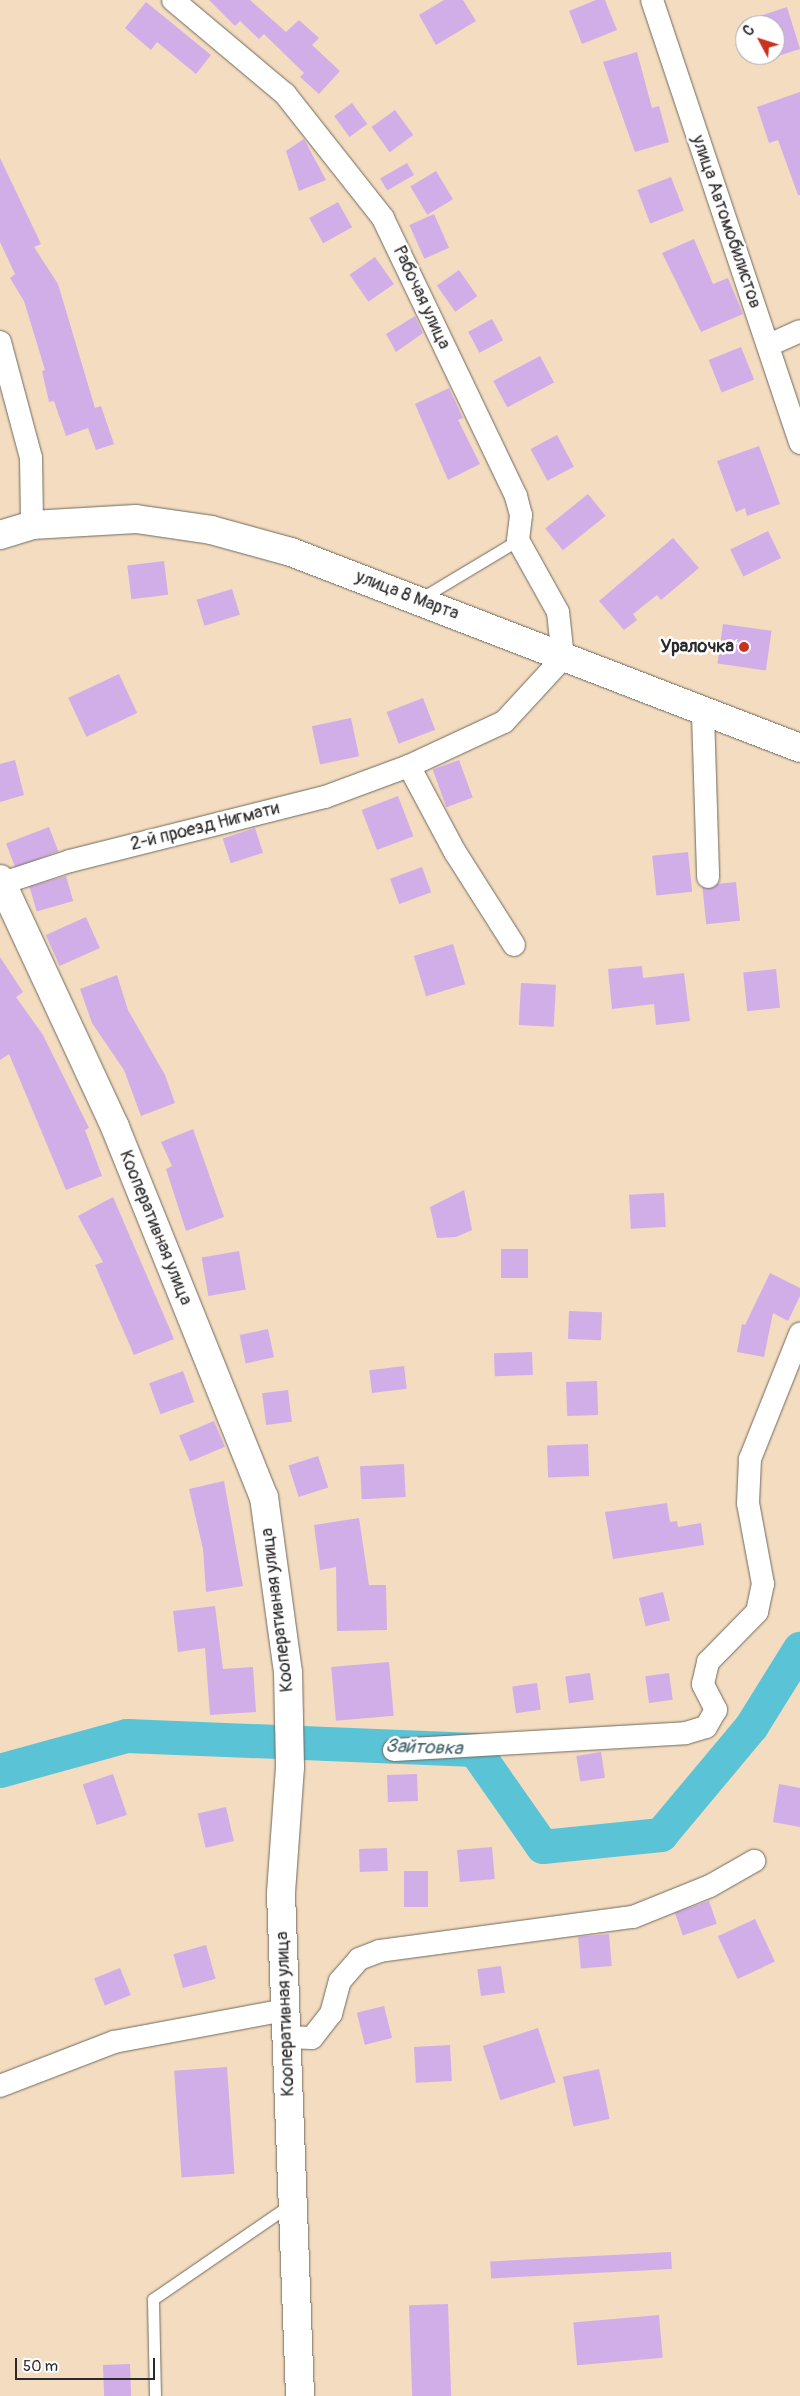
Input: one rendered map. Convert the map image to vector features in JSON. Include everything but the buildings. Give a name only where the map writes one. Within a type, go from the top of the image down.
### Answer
[{"type":"main road","name":"улица 8 Марта","points":[[0,535],[32,525],[136,519],[211,530],[291,552],[419,600],[703,714],[800,748]]},
{"type":"main road","name":"Кооперативная улица","points":[[1,882],[114,1127],[264,1497],[288,1672],[290,1767],[281,1894],[285,2037],[295,2202],[300,2396]]},
{"type":"street","name":"Рабочая улица","points":[[173,0],[285,94],[383,218],[516,496],[522,515],[518,540]]},
{"type":"street","name":"улица Автомобилистов","points":[[652,0],[769,345],[800,443]]},
{"type":"street","points":[[769,345],[800,331]]},
{"type":"street","points":[[0,342],[31,458],[32,525]]},
{"type":"street","points":[[518,540],[558,612],[563,658]]},
{"type":"street","name":"2-й проезд Нигмати","points":[[1,882],[70,861],[324,797],[409,766],[504,722],[563,658]]},
{"type":"street","points":[[703,714],[708,876]]},
{"type":"street","points":[[409,766],[455,852],[514,945]]},
{"type":"street","points":[[394,1750],[686,1733],[706,1727],[716,1710],[703,1684],[708,1662],[757,1612],[763,1584],[748,1503],[750,1459],[800,1334]]},
{"type":"street","points":[[285,2037],[312,2038],[331,2014],[340,1982],[359,1959],[380,1951],[633,1917],[710,1886],[754,1861]]},
{"type":"street","points":[[0,2086],[114,2042],[284,2010]]},
{"type":"lane","points":[[419,600],[518,540]]},
{"type":"lane","points":[[155,2396],[153,2299],[295,2202]]},
{"type":"waterway","name":"Зайтовка","points":[[0,1771],[127,1736],[475,1750],[543,1847],[661,1835],[752,1726],[800,1649]]},
{"type":"place","name":"Уралочка","points":[[744,647]]}]
